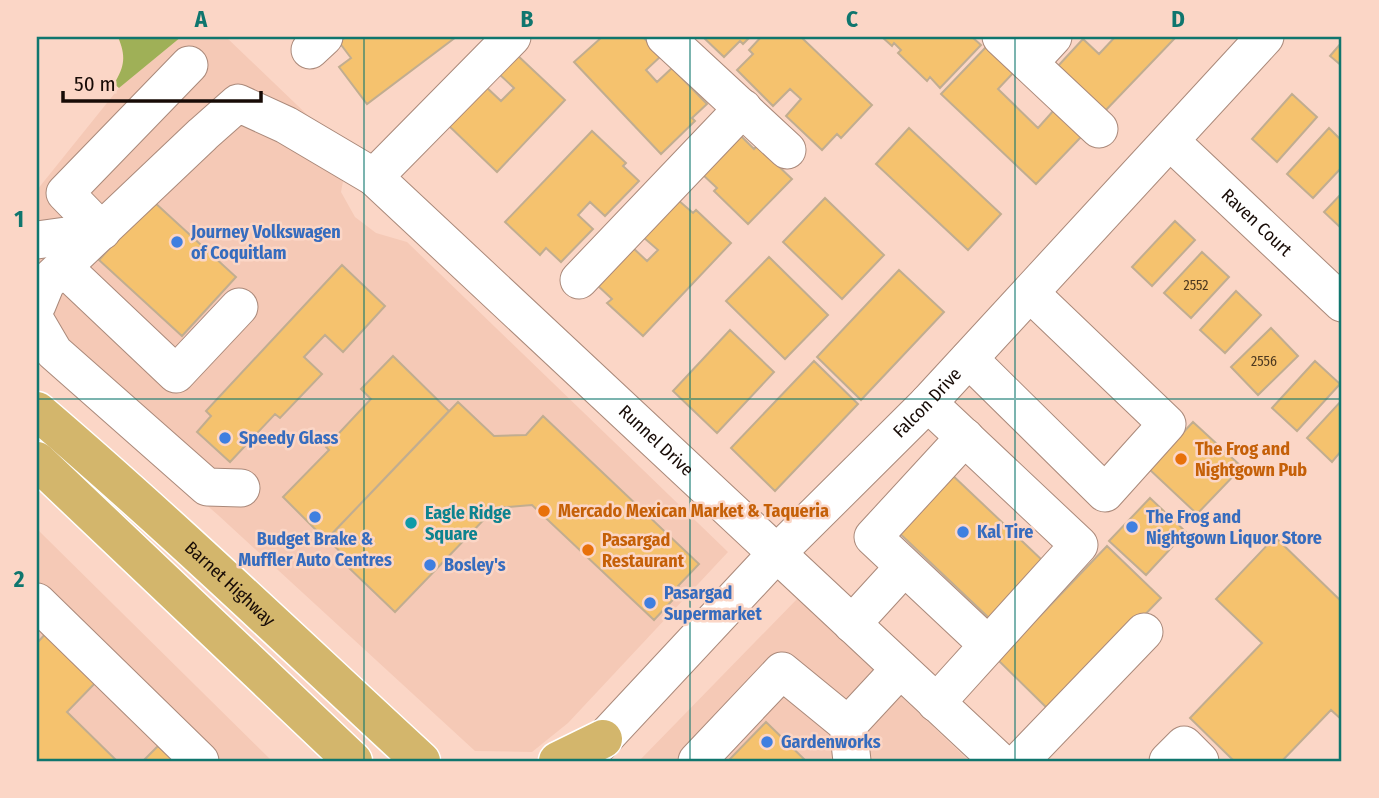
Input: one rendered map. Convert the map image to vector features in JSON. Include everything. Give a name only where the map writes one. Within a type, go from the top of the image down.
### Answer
[{"type":"main road","name":"Barnet Highway","points":[[37,411],[179,537],[421,761]]},
{"type":"main road","points":[[37,461],[353,761]]},
{"type":"main road","points":[[558,761],[593,754]]},
{"type":"street","points":[[374,177],[512,37]]},
{"type":"street","points":[[665,37],[787,150]]},
{"type":"street","points":[[1001,37],[1099,129]]},
{"type":"street","points":[[1029,63],[1053,37]]},
{"type":"street","name":"Falcon Drive","points":[[593,754],[777,553],[928,403],[1265,37]]},
{"type":"street","points":[[102,231],[65,193],[189,65]]},
{"type":"street","name":"Runnel Drive","points":[[102,231],[239,103],[286,125],[374,177],[999,761]]},
{"type":"street","points":[[579,280],[743,108]]},
{"type":"street","name":"Raven Court","points":[[1170,141],[1342,303]]},
{"type":"street","points":[[37,240],[102,231]]},
{"type":"street","points":[[37,305],[46,283],[102,231]]},
{"type":"street","points":[[63,267],[176,374],[239,307]]},
{"type":"street","points":[[969,359],[1105,494],[1167,424],[1030,293]]},
{"type":"street","points":[[37,323],[54,352],[207,487],[241,488]]},
{"type":"street","points":[[928,403],[1079,545],[936,703]]},
{"type":"street","points":[[965,437],[873,537],[988,645]]},
{"type":"street","points":[[852,624],[904,567]]},
{"type":"street","points":[[37,602],[200,761]]},
{"type":"street","points":[[1020,761],[1144,632]]},
{"type":"street","points":[[848,725],[901,669]]},
{"type":"street","points":[[697,761],[782,671],[848,725],[852,761]]},
{"type":"street","points":[[1168,761],[1184,745],[1200,761]]},
{"type":"shaded area","points":[[181,37],[226,37],[348,154],[341,192],[355,217],[376,233],[407,242],[728,552],[568,723],[532,752],[475,751],[218,515],[37,358],[37,190],[119,88]]},
{"type":"shaded area","points":[[37,529],[272,761],[37,761]]},
{"type":"shaded area","points":[[798,598],[969,761],[639,761]]},
{"type":"green space","points":[[118,37],[181,37],[119,88],[114,84],[123,61]]},
{"type":"building","points":[[346,37],[456,37],[367,104],[339,67],[351,58],[339,42]]},
{"type":"building","points":[[602,37],[643,37],[661,56],[646,70],[657,82],[672,68],[707,104],[692,118],[695,121],[661,154],[574,62]]},
{"type":"building","points":[[703,37],[750,37],[743,44],[740,41],[724,57]]},
{"type":"building","points":[[761,37],[801,37],[872,105],[841,138],[837,134],[822,150],[786,116],[801,99],[790,89],[773,106],[737,70],[753,54],[749,50]]},
{"type":"building","points":[[882,37],[972,37],[981,45],[940,88],[930,77],[927,81],[898,53],[901,50],[894,43],[892,46]]},
{"type":"building","points":[[1115,37],[1176,37],[1105,111],[1058,66],[1083,39],[1099,54]]},
{"type":"building","points":[[1342,42],[1342,66],[1330,56]]},
{"type":"building","points":[[987,46],[1014,72],[998,89],[1038,128],[1054,110],[1081,137],[1036,184],[941,94]]},
{"type":"building","points":[[516,54],[565,100],[497,172],[448,125],[485,86],[501,101],[514,88],[498,73]]},
{"type":"building","points":[[1292,94],[1317,117],[1277,162],[1252,139]]},
{"type":"building","points":[[909,128],[1001,214],[968,250],[876,164]]},
{"type":"building","points":[[1329,128],[1342,141],[1342,167],[1313,198],[1287,174]]},
{"type":"building","points":[[592,131],[626,163],[623,166],[639,181],[605,216],[590,202],[578,215],[593,229],[561,262],[546,248],[540,255],[505,222]]},
{"type":"building","points":[[739,134],[754,149],[757,146],[792,179],[748,224],[714,191],[717,188],[702,174]]},
{"type":"building","points":[[1342,193],[1342,229],[1324,212]]},
{"type":"building","points":[[825,198],[884,255],[842,299],[783,242]]},
{"type":"building","points":[[678,200],[693,213],[696,210],[731,243],[643,336],[607,303],[612,299],[597,285],[632,247],[647,261],[658,250],[643,237]]},
{"type":"building","points":[[153,201],[236,277],[182,336],[99,260]]},
{"type":"building","points":[[1175,221],[1195,240],[1152,286],[1132,267]]},
{"type":"building","points":[[1202,252],[1229,277],[1191,318],[1164,293]]},
{"type":"building","points":[[769,257],[828,315],[785,359],[726,301]]},
{"type":"building","points":[[342,265],[385,306],[343,352],[325,335],[304,357],[322,374],[280,418],[275,414],[230,462],[197,432],[211,416],[206,411]]},
{"type":"building","points":[[899,270],[944,312],[861,400],[817,357]]},
{"type":"building","points":[[1236,291],[1261,315],[1225,353],[1200,330]]},
{"type":"building","points":[[1271,328],[1298,356],[1258,395],[1231,367]]},
{"type":"building","points":[[730,330],[774,372],[717,433],[673,391]]},
{"type":"building","points":[[393,356],[449,411],[324,542],[319,537],[321,535],[283,497],[329,450],[326,447],[371,399],[361,389]]},
{"type":"building","points":[[814,361],[858,404],[775,491],[731,448]]},
{"type":"building","points":[[1315,361],[1340,384],[1297,431],[1272,408]]},
{"type":"building","points":[[1342,400],[1342,450],[1332,462],[1307,438]]},
{"type":"building","name":"Eagle Ridge Square","points":[[458,402],[494,436],[526,435],[543,416],[699,564],[678,586],[682,590],[654,620],[532,505],[495,508],[395,612],[347,566],[351,562],[327,539]]},
{"type":"building","points":[[1193,422],[1242,467],[1197,514],[1149,469]]},
{"type":"building","points":[[949,472],[1043,561],[989,618],[895,529]]},
{"type":"building","points":[[1150,498],[1186,532],[1146,575],[1109,541]]},
{"type":"building","points":[[1275,537],[1342,602],[1342,720],[1331,710],[1282,761],[1234,761],[1190,718],[1262,643],[1216,599]]},
{"type":"building","points":[[1107,546],[1161,598],[1051,712],[998,660]]},
{"type":"building","points":[[49,630],[99,679],[67,712],[117,761],[37,761],[37,643]]},
{"type":"building","name":"Gardenworks","points":[[766,722],[806,761],[728,761]]},
{"type":"building","points":[[158,746],[174,761],[143,761]]},
{"type":"place","name":"Journey Volkswagen of Coquitlam","points":[[177,242]]},
{"type":"place","name":"Speedy Glass","points":[[225,438]]},
{"type":"place","name":"The Frog and Nightgown Pub","points":[[1181,459]]},
{"type":"place","name":"Mercado Mexican Market & Taqueria","points":[[544,511]]},
{"type":"place","name":"Budget Brake & Muffler Auto Centres","points":[[315,517]]},
{"type":"place","name":"Eagle Ridge Square","points":[[411,523]]},
{"type":"place","name":"The Frog and Nightgown Liquor Store","points":[[1132,527]]},
{"type":"place","name":"Kal Tire","points":[[963,532]]},
{"type":"place","name":"Pasargad Restaurant","points":[[588,550]]},
{"type":"place","name":"Bosley's","points":[[430,565]]},
{"type":"place","name":"Pasargad Supermarket","points":[[650,603]]},
{"type":"place","name":"Gardenworks","points":[[767,742]]}]
